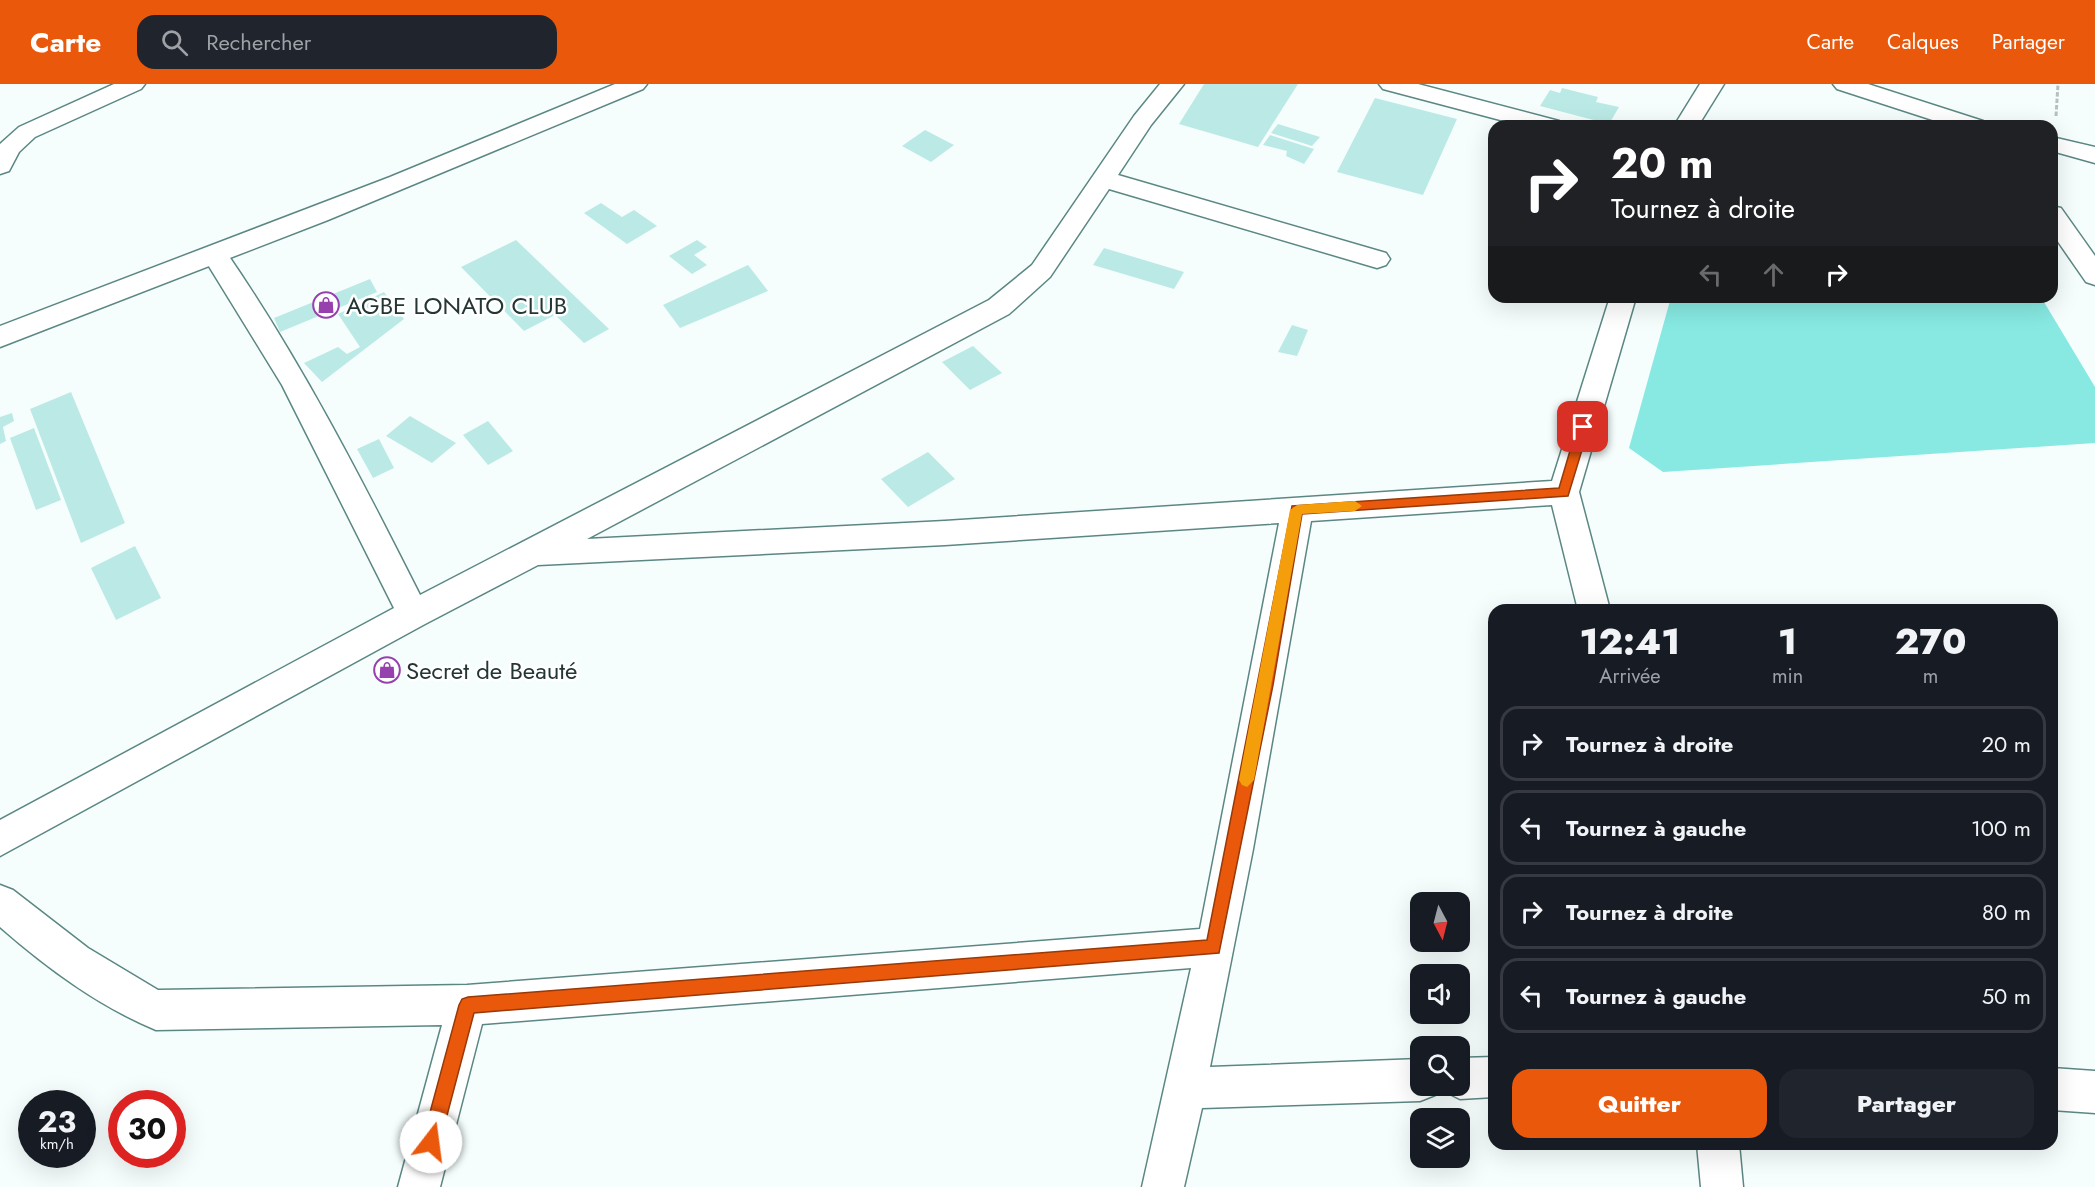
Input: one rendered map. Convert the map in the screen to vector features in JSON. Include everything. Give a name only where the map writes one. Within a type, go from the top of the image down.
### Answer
[{"type":"street","points":[[0,166],[5,153],[14,141],[27,132],[133,84]]},
{"type":"street","points":[[0,337],[215,255],[508,138],[635,84]]},
{"type":"street","points":[[0,839],[412,614],[531,554],[999,307],[1041,271],[1142,122],[1172,84]]},
{"type":"street","points":[[1391,84],[1525,120]]},
{"type":"street","points":[[1690,120],[1712,84]]},
{"type":"street","points":[[1845,84],[1956,120]]},
{"type":"street","points":[[2058,146],[2095,155]]},
{"type":"street","points":[[1104,180],[1377,259]]},
{"type":"street","points":[[2058,223],[2095,276]]},
{"type":"street","points":[[215,255],[251,306],[324,437],[412,614]]},
{"type":"street","points":[[1592,604],[1564,492],[1621,303]]},
{"type":"street","points":[[531,554],[945,533],[1564,492]]},
{"type":"street","points":[[1163,1187],[1186,1088],[1266,685],[1297,510]]},
{"type":"street","points":[[0,903],[38,935],[125,996],[156,1010],[468,1005],[1213,947]]},
{"type":"street","points":[[419,1187],[468,1005]]},
{"type":"street","points":[[1470,1078],[1488,1077]]},
{"type":"street","points":[[1186,1088],[1410,1080]]},
{"type":"street","points":[[2058,1089],[2095,1092]]},
{"type":"street","points":[[1719,1150],[1722,1187]]},
{"type":"water","points":[[1669,303],[2045,303],[2095,387],[2095,443],[1663,472],[1629,448]]},
{"type":"building","points":[[1204,84],[1298,84],[1258,147],[1179,124]]},
{"type":"building","points":[[1562,88],[1598,97],[1596,102],[1619,107],[1611,120],[1594,120],[1540,106],[1550,90],[1560,93]]},
{"type":"building","points":[[1375,98],[1457,119],[1423,195],[1337,172]]},
{"type":"building","points":[[1278,124],[1320,137],[1312,146],[1271,133]]},
{"type":"building","points":[[925,130],[954,145],[931,162],[902,146]]},
{"type":"building","points":[[1270,135],[1314,149],[1304,164],[1286,156],[1287,151],[1263,145]]},
{"type":"building","points":[[601,203],[622,217],[634,210],[657,226],[627,244],[584,213]]},
{"type":"building","points":[[516,240],[609,329],[584,343],[555,315],[524,331],[461,267]]},
{"type":"building","points":[[697,240],[707,247],[694,255],[707,265],[692,274],[669,256]]},
{"type":"building","points":[[1104,248],[1184,272],[1174,289],[1093,265]]},
{"type":"building","points":[[748,265],[768,291],[680,328],[663,305]]},
{"type":"building","points":[[370,279],[377,292],[280,332],[274,318]]},
{"type":"building","points":[[384,292],[404,319],[322,382],[304,363],[338,347],[347,354],[360,347],[338,314]]},
{"type":"building","points":[[1292,325],[1308,330],[1297,356],[1278,352]]},
{"type":"building","points":[[973,346],[1002,373],[970,390],[942,362]]},
{"type":"building","points":[[71,392],[125,523],[81,543],[30,409]]},
{"type":"building","points":[[12,413],[14,421],[3,427],[6,441],[0,444],[0,417]]},
{"type":"building","points":[[410,416],[456,443],[432,463],[386,436]]},
{"type":"building","points":[[488,421],[513,451],[488,465],[463,435]]},
{"type":"building","points":[[34,428],[61,500],[36,510],[10,438]]},
{"type":"building","points":[[379,439],[394,468],[373,478],[357,449]]},
{"type":"building","points":[[928,452],[955,479],[908,507],[881,479]]},
{"type":"building","points":[[135,546],[161,598],[116,620],[91,568]]},
{"type":"slow traffic","points":[[1247,780],[1297,510],[1355,506]]},
{"type":"place","name":"AGBE LONATO CLUB","points":[[326,305]]},
{"type":"place","name":"Secret de Beauté","points":[[387,670]]},
{"type":"route","points":[[431,1142],[468,1005],[1213,947],[1266,685],[1297,510],[1564,492],[1583,427]]}]
